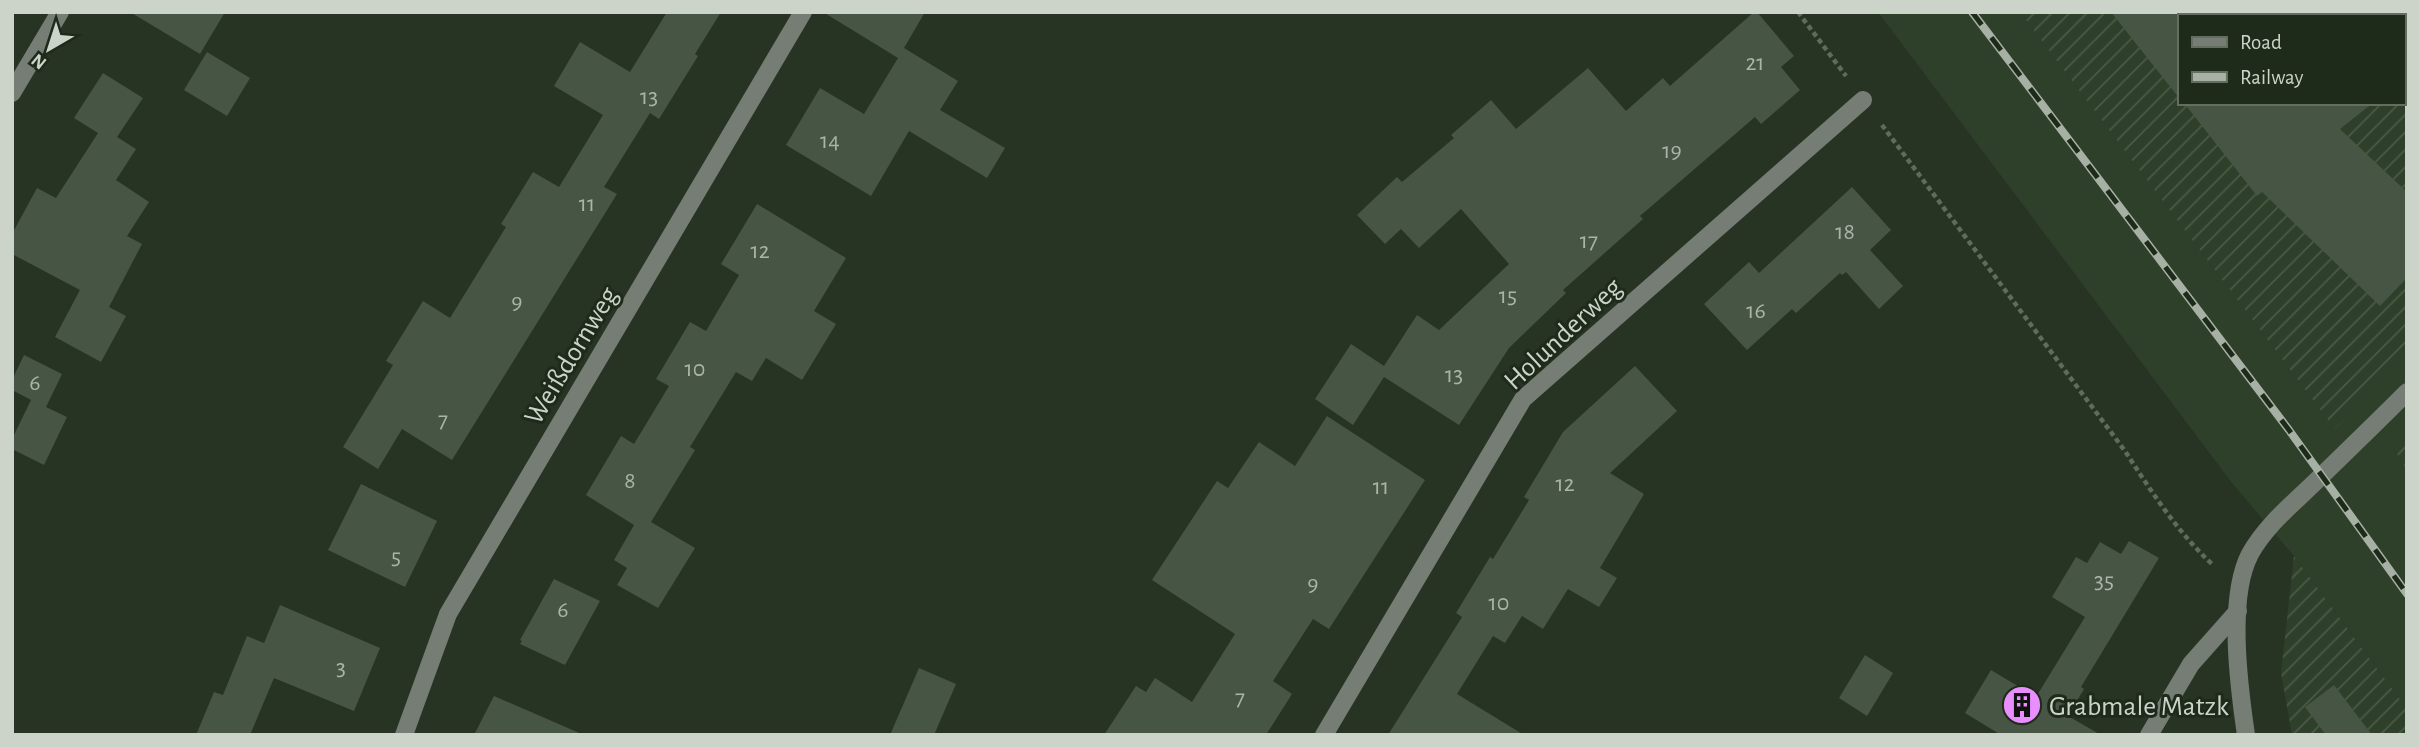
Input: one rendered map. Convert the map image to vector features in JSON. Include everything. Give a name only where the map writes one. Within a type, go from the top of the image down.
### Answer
[{"type":"street","points":[[12,93],[60,12]]},
{"type":"street","name":"Weißdornweg","points":[[404,735],[448,614],[803,12]]},
{"type":"street","name":"Holunderweg","points":[[1324,735],[1522,399],[1863,100]]},
{"type":"street","points":[[2246,735],[2238,682],[2238,611],[2240,590],[2249,556],[2270,526],[2407,393]]},
{"type":"street","points":[[2149,735],[2191,664],[2238,611]]},
{"type":"path","points":[[1798,12],[2124,451],[2150,490],[2197,551],[2240,590]]},
{"type":"shaded area","points":[[1878,12],[2020,12],[2335,428],[2407,354],[2407,434],[2393,448],[2407,470],[2407,709],[2294,556],[2232,483]]},
{"type":"shaded area","points":[[2020,12],[2407,12],[2407,354],[2335,429]]},
{"type":"shaded area","points":[[2407,434],[2407,470],[2393,448]]},
{"type":"shaded area","points":[[2294,556],[2407,709],[2407,735],[2292,735],[2281,673]]},
{"type":"building","points":[[130,12],[225,12],[200,54]]},
{"type":"building","points":[[667,12],[721,12],[695,54],[698,56],[659,119],[650,113],[604,187],[617,194],[452,460],[402,429],[378,469],[343,447],[393,365],[386,361],[423,301],[450,318],[506,227],[501,224],[533,172],[559,187],[603,115],[554,86],[580,42],[630,72]]},
{"type":"building","points":[[823,12],[925,12],[904,48],[958,81],[940,110],[1005,148],[987,178],[909,131],[871,196],[786,145],[820,88],[864,114],[898,58]]},
{"type":"building","points":[[1757,12],[1794,56],[1781,67],[1800,90],[1761,124],[1755,117],[1640,216],[1643,219],[1563,290],[1566,293],[1509,348],[1459,425],[1384,377],[1353,425],[1315,399],[1351,344],[1384,366],[1417,315],[1439,330],[1509,264],[1461,209],[1419,248],[1401,229],[1385,244],[1357,215],[1397,177],[1402,182],[1454,138],[1451,135],[1491,100],[1516,129],[1588,68],[1626,111],[1663,78],[1670,86]]},
{"type":"building","points":[[2111,12],[2179,12],[2178,97]]},
{"type":"building","points":[[207,52],[250,78],[227,116],[184,90]]},
{"type":"building","points":[[103,73],[143,98],[117,137],[136,149],[116,180],[149,202],[127,236],[142,244],[109,307],[126,316],[101,362],[55,337],[80,290],[12,254],[12,234],[37,188],[56,198],[98,133],[74,118]]},
{"type":"building","points":[[2186,105],[2370,105],[2340,129],[2407,192],[2407,278],[2380,306],[2262,192],[2257,196]]},
{"type":"building","points":[[1852,187],[1891,230],[1870,250],[1903,286],[1879,309],[1846,272],[1842,275],[1840,273],[1796,313],[1792,309],[1747,350],[1704,304],[1749,262],[1759,273]]},
{"type":"building","points":[[757,204],[846,258],[814,311],[836,324],[802,380],[766,358],[752,381],[736,372],[690,447],[695,450],[651,522],[695,548],[658,608],[617,585],[627,568],[614,560],[634,525],[586,495],[621,436],[634,444],[669,386],[656,379],[690,322],[706,331],[739,275],[721,264]]},
{"type":"building","points":[[24,355],[62,374],[46,407],[67,417],[44,465],[12,449],[12,439],[31,400],[39,404],[12,390],[12,380]]},
{"type":"building","points":[[1635,366],[1677,411],[1610,473],[1644,494],[1600,568],[1617,578],[1599,607],[1568,589],[1543,629],[1522,616],[1505,643],[1493,636],[1457,694],[1524,735],[1388,735],[1462,617],[1456,613],[1529,500],[1524,497],[1563,432]]},
{"type":"building","points":[[1327,416],[1425,480],[1329,629],[1313,619],[1273,681],[1292,694],[1266,735],[1104,735],[1136,686],[1146,692],[1155,678],[1192,702],[1235,634],[1152,580],[1217,481],[1228,488],[1259,442],[1295,466]]},
{"type":"building","points":[[361,484],[437,521],[405,587],[328,550]]},
{"type":"building","points":[[2129,541],[2159,558],[2081,687],[2084,689],[2068,716],[2101,735],[2001,735],[1965,713],[1991,670],[2036,697],[2085,617],[2052,597],[2076,557],[2087,563],[2100,542],[2121,554]]},
{"type":"building","points":[[554,579],[600,601],[565,665],[520,644]]},
{"type":"building","points":[[280,605],[380,648],[354,711],[274,678],[250,735],[196,735],[214,692],[223,695],[247,636],[264,643]]},
{"type":"building","points":[[1865,655],[1893,673],[1867,716],[1839,698]]},
{"type":"building","points":[[919,668],[956,684],[934,735],[890,735]]},
{"type":"building","points":[[2334,685],[2372,735],[2326,735],[2305,707]]},
{"type":"building","points":[[494,696],[584,735],[474,735]]},
{"type":"railway","points":[[1972,12],[2289,430],[2407,594]]},
{"type":"place","name":"Grabmale Matzk","points":[[2022,705]]}]
